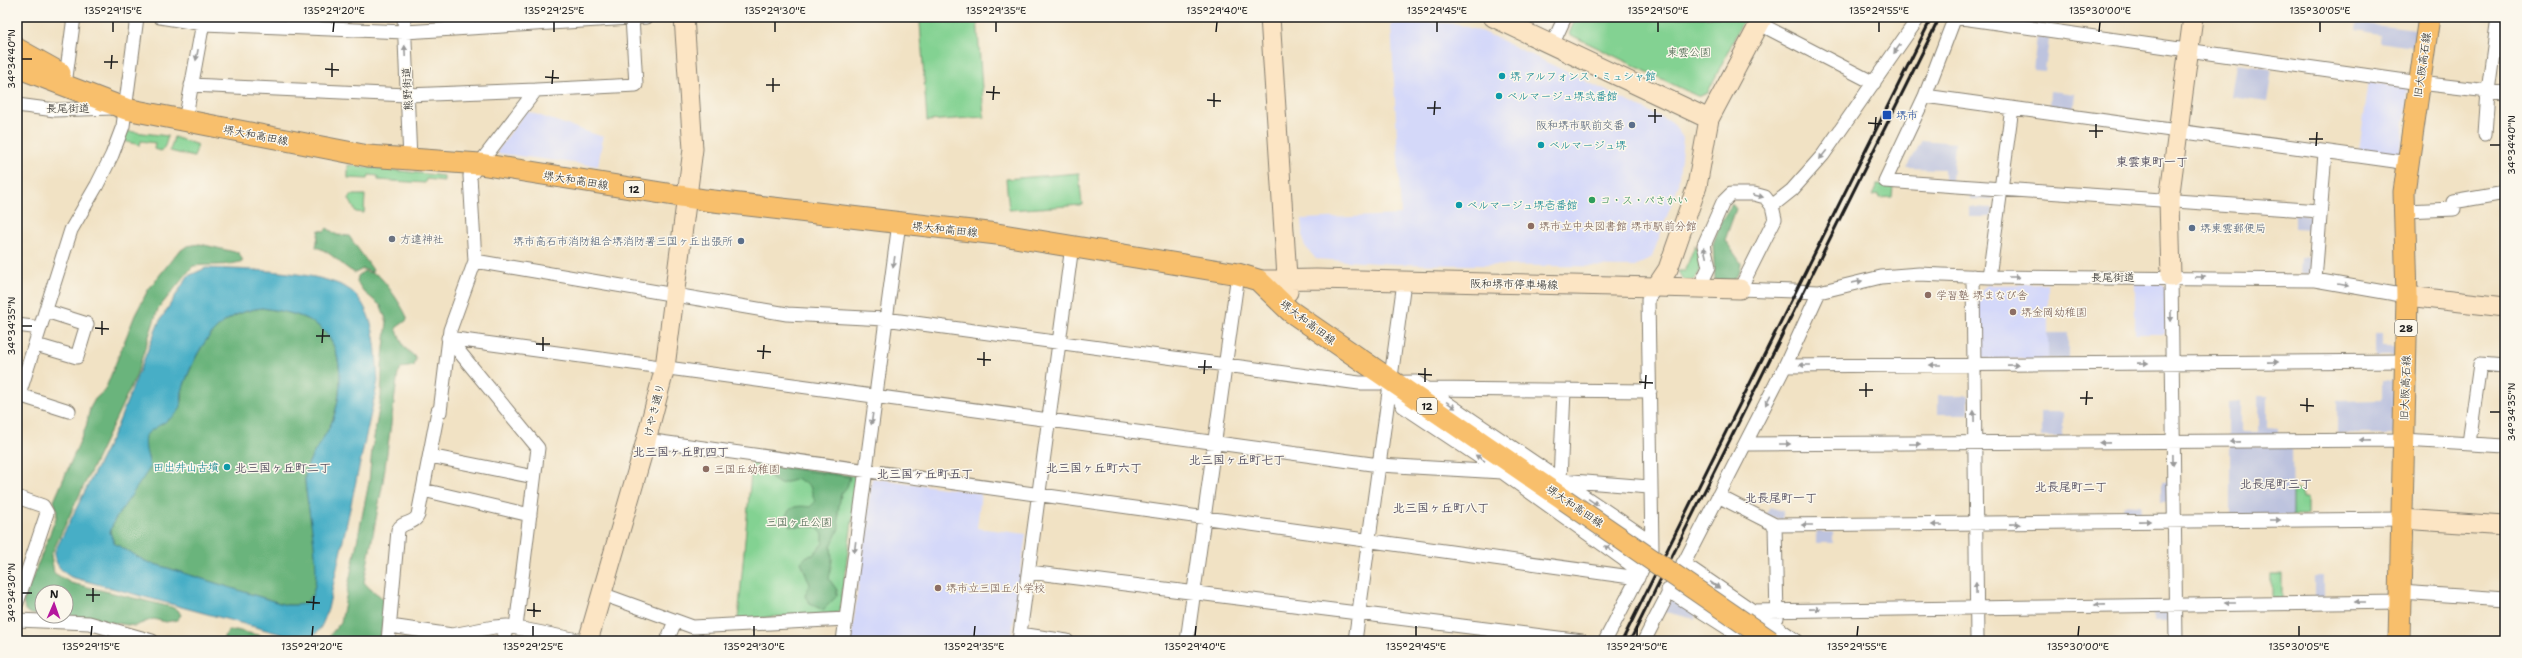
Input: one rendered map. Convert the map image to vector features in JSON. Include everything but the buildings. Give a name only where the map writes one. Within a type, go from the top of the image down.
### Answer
[{"type":"main road","name":"旧大阪高石線","points":[[2398,641],[2407,296],[2404,212],[2409,163],[2429,17]]},
{"type":"main road","points":[[17,49],[48,65],[107,102]]},
{"type":"main road","name":"堺大和高田線","points":[[17,67],[107,102],[185,120],[368,156],[480,164],[685,197],[1072,246],[1238,274],[1258,280],[1290,311],[1390,381],[1562,490],[1773,635]]},
{"type":"main road","points":[[17,82],[58,97],[107,102]]},
{"type":"street","points":[[66,77],[74,17]]},
{"type":"street","points":[[69,411],[18,398],[36,345],[71,230],[112,155],[107,102],[137,17]]},
{"type":"street","points":[[160,17],[204,21],[405,32],[637,17],[636,85],[407,95],[191,85]]},
{"type":"street","name":"熊野街道","points":[[404,17],[410,160]]},
{"type":"street","name":"けやき通り","points":[[588,641],[646,440],[665,367],[692,149],[684,17]]},
{"type":"street","points":[[1270,17],[1290,311]]},
{"type":"street","points":[[1494,17],[1709,119]]},
{"type":"street","points":[[1552,45],[1565,17]]},
{"type":"street","points":[[1772,206],[1792,190],[1823,155],[1918,17]]},
{"type":"street","points":[[2320,211],[1885,181],[1925,96],[1955,17],[2420,83],[2505,93]]},
{"type":"street","points":[[2176,641],[2169,200],[2193,17]]},
{"type":"street","points":[[2485,134],[2488,91],[2498,17]]},
{"type":"street","points":[[185,120],[204,21]]},
{"type":"street","points":[[1605,641],[1652,550],[1650,541],[1650,391],[1648,299],[1668,269],[1697,186],[1709,119],[1761,21],[1874,83]]},
{"type":"street","points":[[388,641],[398,530],[401,525],[418,517],[438,411],[440,412],[448,338],[474,261],[470,176],[515,115],[536,90]]},
{"type":"street","points":[[1925,96],[2177,130],[2325,153],[2409,163]]},
{"type":"street","name":"長尾街道","points":[[17,105],[55,110],[107,102]]},
{"type":"street","points":[[1989,277],[2012,108]]},
{"type":"street","points":[[2315,280],[2325,153]]},
{"type":"street","points":[[2404,212],[2454,209],[2453,202],[2505,193]]},
{"type":"street","points":[[1700,288],[1709,267],[1704,245],[1723,202],[1731,194],[1754,194],[1765,197],[1772,206],[1775,219],[1740,289]]},
{"type":"street","points":[[844,641],[865,471],[899,224]]},
{"type":"street","points":[[1067,641],[1019,637],[1072,246]]},
{"type":"street","points":[[474,261],[787,314],[885,320],[1060,342],[1359,383],[1390,381],[1416,382],[1562,490],[1650,541]]},
{"type":"street","points":[[1187,641],[1238,274]]},
{"type":"street","name":"長尾街道","points":[[1740,289],[1819,292],[1881,277],[1920,274],[1989,277],[2171,277],[2315,280],[2407,296]]},
{"type":"street","points":[[1973,276],[1977,641]]},
{"type":"street","name":"阪和堺市停車場線","points":[[1258,280],[1740,289]]},
{"type":"street","points":[[1355,641],[1404,282]]},
{"type":"street","points":[[1644,641],[1668,590],[1786,366],[1819,292]]},
{"type":"street","points":[[2407,296],[2505,307]]},
{"type":"street","points":[[36,345],[77,357],[87,324],[46,311]]},
{"type":"street","points":[[17,325],[40,328]]},
{"type":"street","points":[[448,338],[1379,465],[1502,472]]},
{"type":"street","points":[[448,338],[538,448],[530,515],[512,627],[503,641]]},
{"type":"street","points":[[1786,366],[2406,361]]},
{"type":"street","points":[[2469,443],[2480,364],[2505,366]]},
{"type":"street","points":[[1390,381],[1403,406],[1502,472],[1640,575]]},
{"type":"street","points":[[1427,389],[1650,391]]},
{"type":"street","points":[[1562,490],[1564,391]]},
{"type":"street","points":[[646,440],[1368,541],[1640,575]]},
{"type":"street","points":[[1746,444],[2173,443],[2404,440],[2505,446]]},
{"type":"street","points":[[430,456],[534,478]]},
{"type":"street","points":[[1562,490],[1650,487]]},
{"type":"street","points":[[423,490],[530,515]]},
{"type":"street","points":[[1718,496],[1775,525],[1976,525],[2174,521],[2402,519],[2505,526]]},
{"type":"street","points":[[17,497],[43,506],[47,513],[17,603]]},
{"type":"street","points":[[1773,635],[1776,610],[1775,525]]},
{"type":"street","points":[[1683,563],[1752,610],[1773,635],[1797,641]]},
{"type":"street","points":[[1029,572],[1582,641]]},
{"type":"street","points":[[1668,590],[1748,641]]},
{"type":"street","points":[[602,594],[675,622],[693,627],[846,619]]},
{"type":"street","points":[[1752,610],[2175,604],[2400,597],[2505,599]]},
{"type":"street","points":[[18,622],[89,623],[152,641]]},
{"type":"street","points":[[667,641],[675,622]]},
{"type":"street","points":[[390,626],[452,635],[494,626],[512,627],[583,641]]},
{"type":"shaded area","points":[[1428,22],[1457,24],[1486,33],[1673,123],[1683,138],[1678,186],[1652,257],[1635,267],[1394,264],[1316,259],[1304,245],[1302,219],[1401,215],[1391,24]]},
{"type":"shaded area","points":[[2357,23],[2416,30],[2413,47],[2379,42],[2380,34],[2356,30]]},
{"type":"shaded area","points":[[2037,36],[2049,37],[2045,71],[2033,70]]},
{"type":"shaded area","points":[[2236,64],[2272,69],[2267,102],[2231,97]]},
{"type":"shaded area","points":[[2369,82],[2406,87],[2408,91],[2400,156],[2359,150]]},
{"type":"shaded area","points":[[2051,91],[2075,94],[2073,111],[2050,108]]},
{"type":"shaded area","points":[[526,111],[603,137],[598,166],[496,153]]},
{"type":"shaded area","points":[[1922,140],[1955,143],[1952,181],[1944,181],[1944,169],[1907,168]]},
{"type":"shaded area","points":[[1970,192],[1990,194],[1994,200],[1970,199]]},
{"type":"shaded area","points":[[1969,207],[1993,208],[1991,217],[1969,217]]},
{"type":"shaded area","points":[[2294,214],[2311,215],[2315,219],[2314,230],[2294,229]]},
{"type":"shaded area","points":[[2301,257],[2312,258],[2311,270],[2307,274],[2300,274]]},
{"type":"shaded area","points":[[2135,283],[2160,283],[2165,287],[2165,334],[2135,334]]},
{"type":"shaded area","name":"堺金岡幼稚園","points":[[2048,284],[2048,359],[1979,359],[1979,293],[1987,285]]},
{"type":"shaded area","points":[[2048,333],[2068,333],[2068,359],[2048,359]]},
{"type":"shaded area","points":[[2375,333],[2383,333],[2383,346],[2399,346],[2395,356],[2375,356]]},
{"type":"shaded area","points":[[2382,381],[2397,381],[2396,431],[2393,434],[2337,434],[2337,401],[2382,400]]},
{"type":"shaded area","points":[[1938,395],[1969,395],[1969,414],[1938,414]]},
{"type":"shaded area","points":[[2258,396],[2267,396],[2267,427],[2278,428],[2278,437],[2228,437],[2228,402],[2241,401],[2241,432],[2258,432]]},
{"type":"shaded area","points":[[2041,412],[2063,412],[2063,437],[2041,437]]},
{"type":"shaded area","points":[[2230,446],[2292,446],[2293,515],[2230,516]]},
{"type":"shaded area","name":"堺市立三国丘小学校","points":[[872,478],[981,493],[977,528],[1026,534],[1011,641],[851,641]]},
{"type":"shaded area","points":[[2161,482],[2169,482],[2169,502],[2161,502]]},
{"type":"shaded area","points":[[2123,504],[2141,505],[2141,516],[2123,516]]},
{"type":"shaded area","points":[[1770,507],[1783,511],[1783,520],[1766,515]]},
{"type":"shaded area","points":[[1816,532],[1833,532],[1833,543],[1816,543]]},
{"type":"shaded area","points":[[2315,576],[2324,576],[2324,598],[2315,598]]},
{"type":"shaded area","points":[[1673,596],[1696,611],[1695,619],[1665,612]]},
{"type":"shaded area","points":[[2154,607],[2169,610],[2169,622],[2154,622]]},
{"type":"green space","points":[[977,17],[984,117],[927,121],[920,22],[925,18]]},
{"type":"green space","name":"東雲公園","points":[[1576,17],[1745,17],[1708,92],[1697,96],[1569,34]]},
{"type":"green space","points":[[126,131],[168,136],[165,146],[161,151],[154,149],[155,143],[141,141],[140,145],[123,141]]},
{"type":"green space","points":[[174,137],[198,145],[194,157],[170,151]]},
{"type":"green space","points":[[348,165],[444,176],[444,181],[426,179],[425,183],[378,180],[378,176],[369,175],[368,179],[348,178]]},
{"type":"green space","points":[[1079,173],[1082,205],[1009,210],[1006,179]]},
{"type":"green space","points":[[1877,185],[1893,186],[1892,197],[1879,198],[1878,195],[1872,196]]},
{"type":"green space","points":[[350,195],[365,195],[364,213],[356,212],[349,199]]},
{"type":"green space","points":[[1732,204],[1736,209],[1725,240],[1741,263],[1740,271],[1735,279],[1727,282],[1715,281],[1713,244],[1721,221]]},
{"type":"green space","points":[[327,228],[337,235],[349,236],[373,270],[372,272],[363,269],[355,273],[327,252],[316,247],[319,230],[324,231]]},
{"type":"green space","points":[[200,244],[239,253],[243,261],[224,265],[193,266],[158,309],[136,376],[51,555],[54,573],[71,583],[171,607],[178,610],[181,615],[177,620],[166,622],[153,619],[135,626],[74,617],[74,584],[34,584],[34,614],[31,614],[25,610],[23,602],[56,518],[57,511],[54,501],[86,427],[90,408],[95,399],[105,390],[135,315],[148,290],[177,253],[187,246]]},
{"type":"green space","points":[[1695,245],[1701,264],[1699,272],[1693,280],[1683,280],[1678,271],[1685,271]]},
{"type":"green space","points":[[364,271],[379,276],[401,305],[407,320],[396,328],[404,347],[416,358],[414,366],[402,368],[398,373],[383,482],[364,582],[386,603],[380,641],[325,641],[341,622],[369,482],[372,449],[381,397],[382,365],[387,322],[381,306],[364,292],[357,282],[358,276]]},
{"type":"green space","points":[[262,308],[282,311],[314,323],[325,332],[332,343],[337,356],[340,371],[340,386],[335,414],[327,432],[310,459],[305,474],[306,492],[316,561],[316,577],[314,591],[309,600],[299,605],[286,605],[145,561],[114,543],[110,532],[114,521],[149,459],[144,450],[145,434],[168,417],[181,403],[183,388],[202,346],[220,325],[232,317],[246,311]]},
{"type":"green space","name":"三国ヶ丘公園","points":[[752,461],[855,476],[858,478],[840,610],[837,613],[738,619]]},
{"type":"green space","points":[[772,466],[850,477],[847,487],[841,494],[838,512],[839,528],[831,546],[832,560],[829,579],[837,590],[837,596],[823,610],[810,604],[805,596],[810,584],[801,562],[807,556],[813,555],[823,543],[823,534],[816,527],[790,526],[785,521],[790,509],[801,506],[810,507],[815,502],[810,486],[798,479],[780,484],[772,479],[769,472]]},
{"type":"green space","points":[[2293,490],[2302,490],[2302,498],[2307,498],[2307,515],[2293,515]]},
{"type":"green space","points":[[2271,574],[2282,574],[2282,598],[2271,598]]},
{"type":"green space","points":[[236,630],[283,641],[224,641],[224,636],[229,631]]},
{"type":"water","points":[[206,268],[263,271],[308,276],[345,287],[357,296],[368,315],[374,336],[378,381],[328,609],[317,633],[303,640],[71,577],[61,570],[56,560],[55,551],[116,429],[159,322],[188,276]],"holes":[[[262,308],[289,313],[314,323],[325,332],[332,343],[337,356],[340,371],[340,386],[335,414],[327,432],[310,459],[305,474],[306,492],[314,543],[316,577],[314,591],[309,600],[299,605],[286,605],[145,561],[114,543],[110,532],[114,521],[150,468],[146,449],[146,435],[171,418],[180,409],[183,388],[202,346],[220,325],[232,317],[246,311]]]},
{"type":"railway","points":[[1622,641],[1932,17]]},
{"type":"railway","points":[[1630,641],[1940,17]]},
{"type":"place","name":"堺 アルフォンス・ミュシャ館","points":[[1502,76]]},
{"type":"place","name":"ベルマージュ堺弐番館","points":[[1499,96]]},
{"type":"place","name":"堺市","points":[[1887,115]]},
{"type":"place","name":"阪和堺市駅前交番","points":[[1632,125]]},
{"type":"place","name":"ベルマージュ堺","points":[[1541,145]]},
{"type":"place","name":"コ・ス・パさかい","points":[[1592,200]]},
{"type":"place","name":"ベルマージュ堺壱番館","points":[[1459,205]]},
{"type":"place","name":"堺市立中央図書館 堺市駅前分館","points":[[1531,226]]},
{"type":"place","name":"堺東雲郵便局","points":[[2192,228]]},
{"type":"place","name":"方違神社","points":[[392,239]]},
{"type":"place","name":"堺市高石市消防組合堺消防署三国ヶ丘出張所","points":[[741,241]]},
{"type":"place","name":"学習塾 堺まなび舎","points":[[1928,295]]},
{"type":"place","name":"堺金岡幼稚園","points":[[2013,312]]},
{"type":"place","name":"田出井山古墳","points":[[227,467]]},
{"type":"place","name":"三国丘幼稚園","points":[[706,469]]},
{"type":"place","name":"堺市立三国丘小学校","points":[[938,588]]},
{"type":"district","name":"東雲東町一丁","points":[[2152,162]]},
{"type":"district","name":"北三国ヶ丘町四丁","points":[[681,452]]},
{"type":"district","name":"北三国ヶ丘町七丁","points":[[1237,460]]},
{"type":"district","name":"北三国ヶ丘町二丁","points":[[283,468]]},
{"type":"district","name":"北三国ヶ丘町六丁","points":[[1094,468]]},
{"type":"district","name":"北三国ヶ丘町五丁","points":[[925,474]]},
{"type":"district","name":"北長尾町三丁","points":[[2276,484]]},
{"type":"district","name":"北長尾町二丁","points":[[2071,487]]},
{"type":"district","name":"北長尾町一丁","points":[[1781,498]]},
{"type":"district","name":"北三国ヶ丘町八丁","points":[[1441,508]]}]
